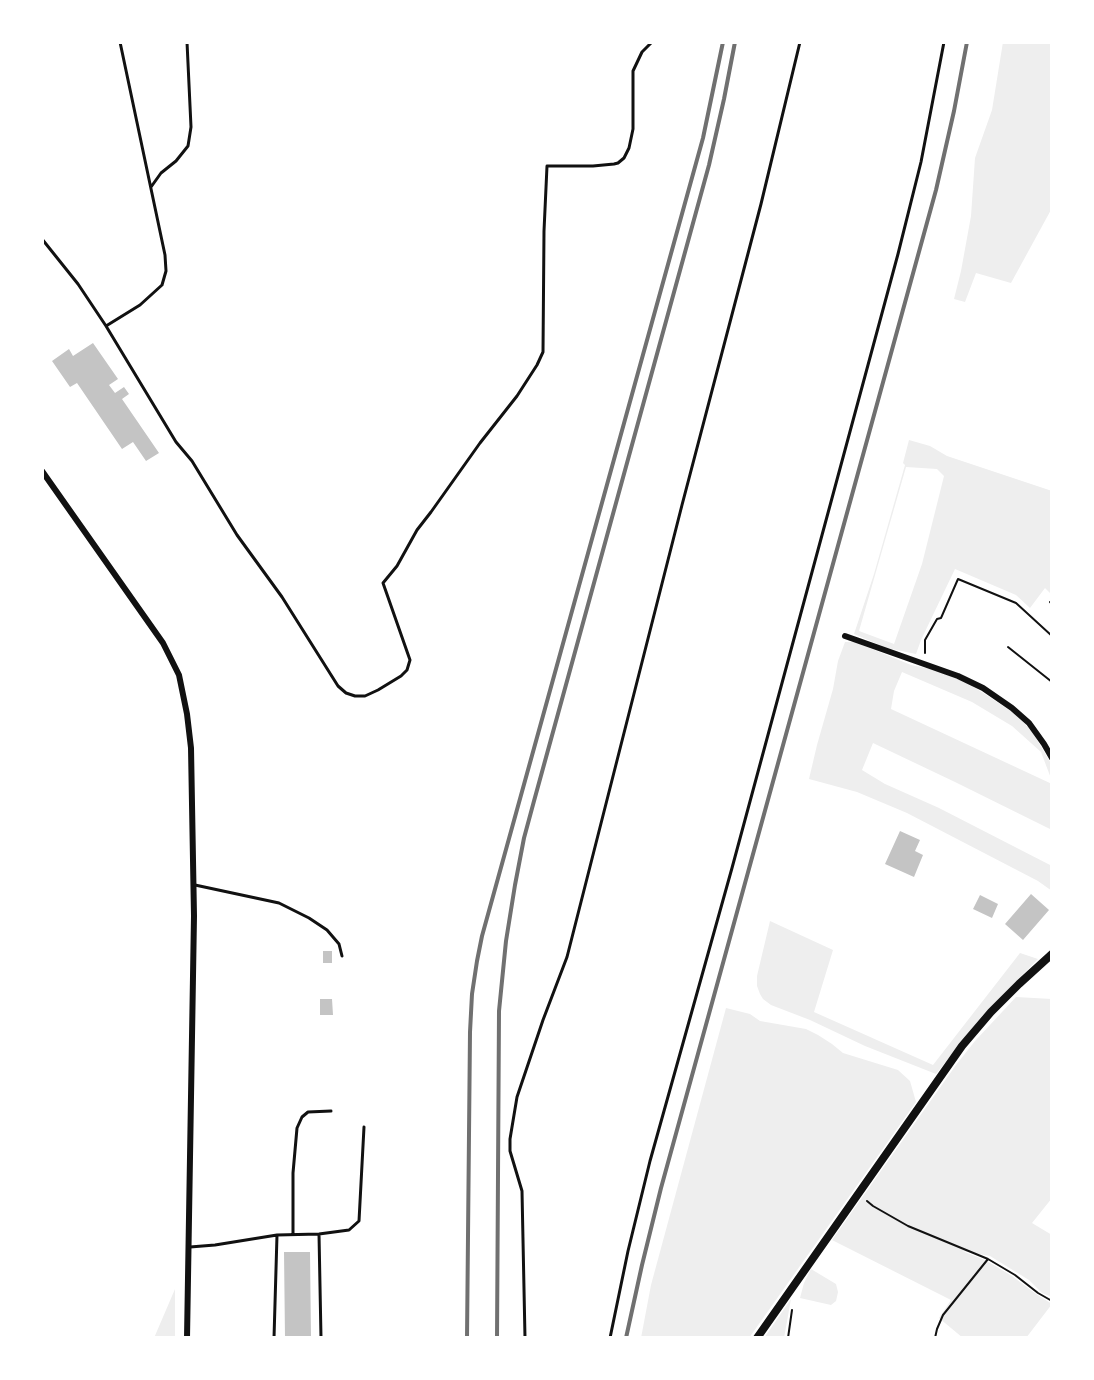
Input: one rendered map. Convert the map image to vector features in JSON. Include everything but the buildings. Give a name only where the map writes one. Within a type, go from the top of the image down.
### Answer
[{"type":"main road","points":[[757,1338],[962,1046],[1018,984],[1052,954]]},
{"type":"street","points":[[42,471],[163,643],[179,675],[187,714],[191,748],[194,916],[187,1338]]},
{"type":"street","points":[[845,636],[958,676],[983,688],[1029,723],[1052,758]]},
{"type":"lane","points":[[106,326],[140,305],[162,285],[166,271],[165,255],[120,42]]},
{"type":"lane","points":[[151,188],[161,173],[176,161],[188,146],[190,127],[187,42]]},
{"type":"lane","points":[[42,240],[78,284],[106,326],[176,442],[192,461],[237,535],[282,597],[338,686],[346,693],[365,696],[401,676],[407,670],[410,660],[382,583],[397,566],[417,530],[480,442],[517,396],[543,352],[547,166],[614,164],[624,158],[630,148],[633,129],[633,71],[642,52],[652,42]]},
{"type":"lane","points":[[525,1338],[522,1191],[510,1151],[517,1097],[567,957],[761,204],[800,42]]},
{"type":"lane","points":[[610,1338],[650,1161],[735,857],[898,254],[921,162],[944,42]]},
{"type":"lane","points":[[193,884],[279,903],[327,930],[339,944],[342,956]]},
{"type":"lane","points":[[293,1234],[293,1173],[297,1128],[302,1117],[308,1112],[331,1111]]},
{"type":"lane","points":[[188,1247],[277,1235],[319,1234],[350,1230],[359,1221],[364,1127]]},
{"type":"lane","points":[[319,1234],[321,1338]]},
{"type":"lane","points":[[274,1338],[277,1235]]},
{"type":"path","points":[[925,653],[925,640],[937,619],[941,618],[958,579],[1016,603],[1052,636]]},
{"type":"path","points":[[1008,647],[1052,682]]},
{"type":"path","points":[[859,1193],[873,1206],[908,1226],[988,1259],[1052,1300]]},
{"type":"path","points":[[935,1338],[936,1329],[943,1315],[988,1259]]},
{"type":"path","points":[[788,1338],[792,1310]]},
{"type":"shaded area","points":[[1003,42],[1052,42],[1052,208],[1011,283],[976,273],[965,302],[954,299],[971,216],[975,158],[992,110]]},
{"type":"shaded area","points":[[909,440],[930,446],[947,456],[1052,491],[1052,595],[1045,588],[1030,608],[1016,595],[955,569],[916,654],[887,648],[854,634],[874,574],[905,465],[903,463]],"holes":[[[906,467],[937,469],[944,476],[922,564],[894,644],[859,631]]]},
{"type":"shaded area","points":[[845,642],[855,642],[911,665],[936,670],[969,684],[1015,714],[1031,730],[1052,765],[1052,781],[1041,752],[1012,726],[972,702],[902,672],[894,691],[891,709],[1052,784],[1052,830],[873,743],[862,770],[885,784],[939,808],[1052,866],[1052,891],[1038,881],[907,813],[857,792],[809,779],[833,689],[838,661]]},
{"type":"shaded area","points":[[770,921],[833,950],[814,1012],[933,1065],[1020,953],[1038,959],[982,1016],[936,1074],[865,1046],[810,1020],[771,1005],[763,999],[757,986],[757,976]]},
{"type":"shaded area","points":[[1016,997],[1052,999],[1052,1198],[1032,1223],[1052,1235],[1052,1297],[1042,1293],[1029,1280],[990,1256],[962,1251],[985,1260],[1052,1304],[1026,1338],[963,1338],[939,1318],[951,1300],[832,1240],[956,1065]]},
{"type":"shaded area","points":[[726,1008],[750,1014],[760,1021],[806,1029],[843,1053],[898,1070],[910,1081],[916,1102],[749,1338],[641,1338],[651,1285]]},
{"type":"shaded area","points":[[811,1269],[836,1284],[838,1292],[836,1301],[831,1305],[800,1298]]},
{"type":"shaded area","points":[[175,1289],[175,1338],[154,1338]]},
{"type":"shaded area","points":[[791,1299],[784,1338],[764,1338],[769,1331]]},
{"type":"railway","points":[[467,1338],[470,1032],[477,961],[703,138],[723,42]]},
{"type":"railway","points":[[497,1338],[499,1011],[506,941],[515,885],[524,838],[709,165],[735,42]]},
{"type":"railway","points":[[626,1338],[661,1188],[936,190],[967,42]]}]
